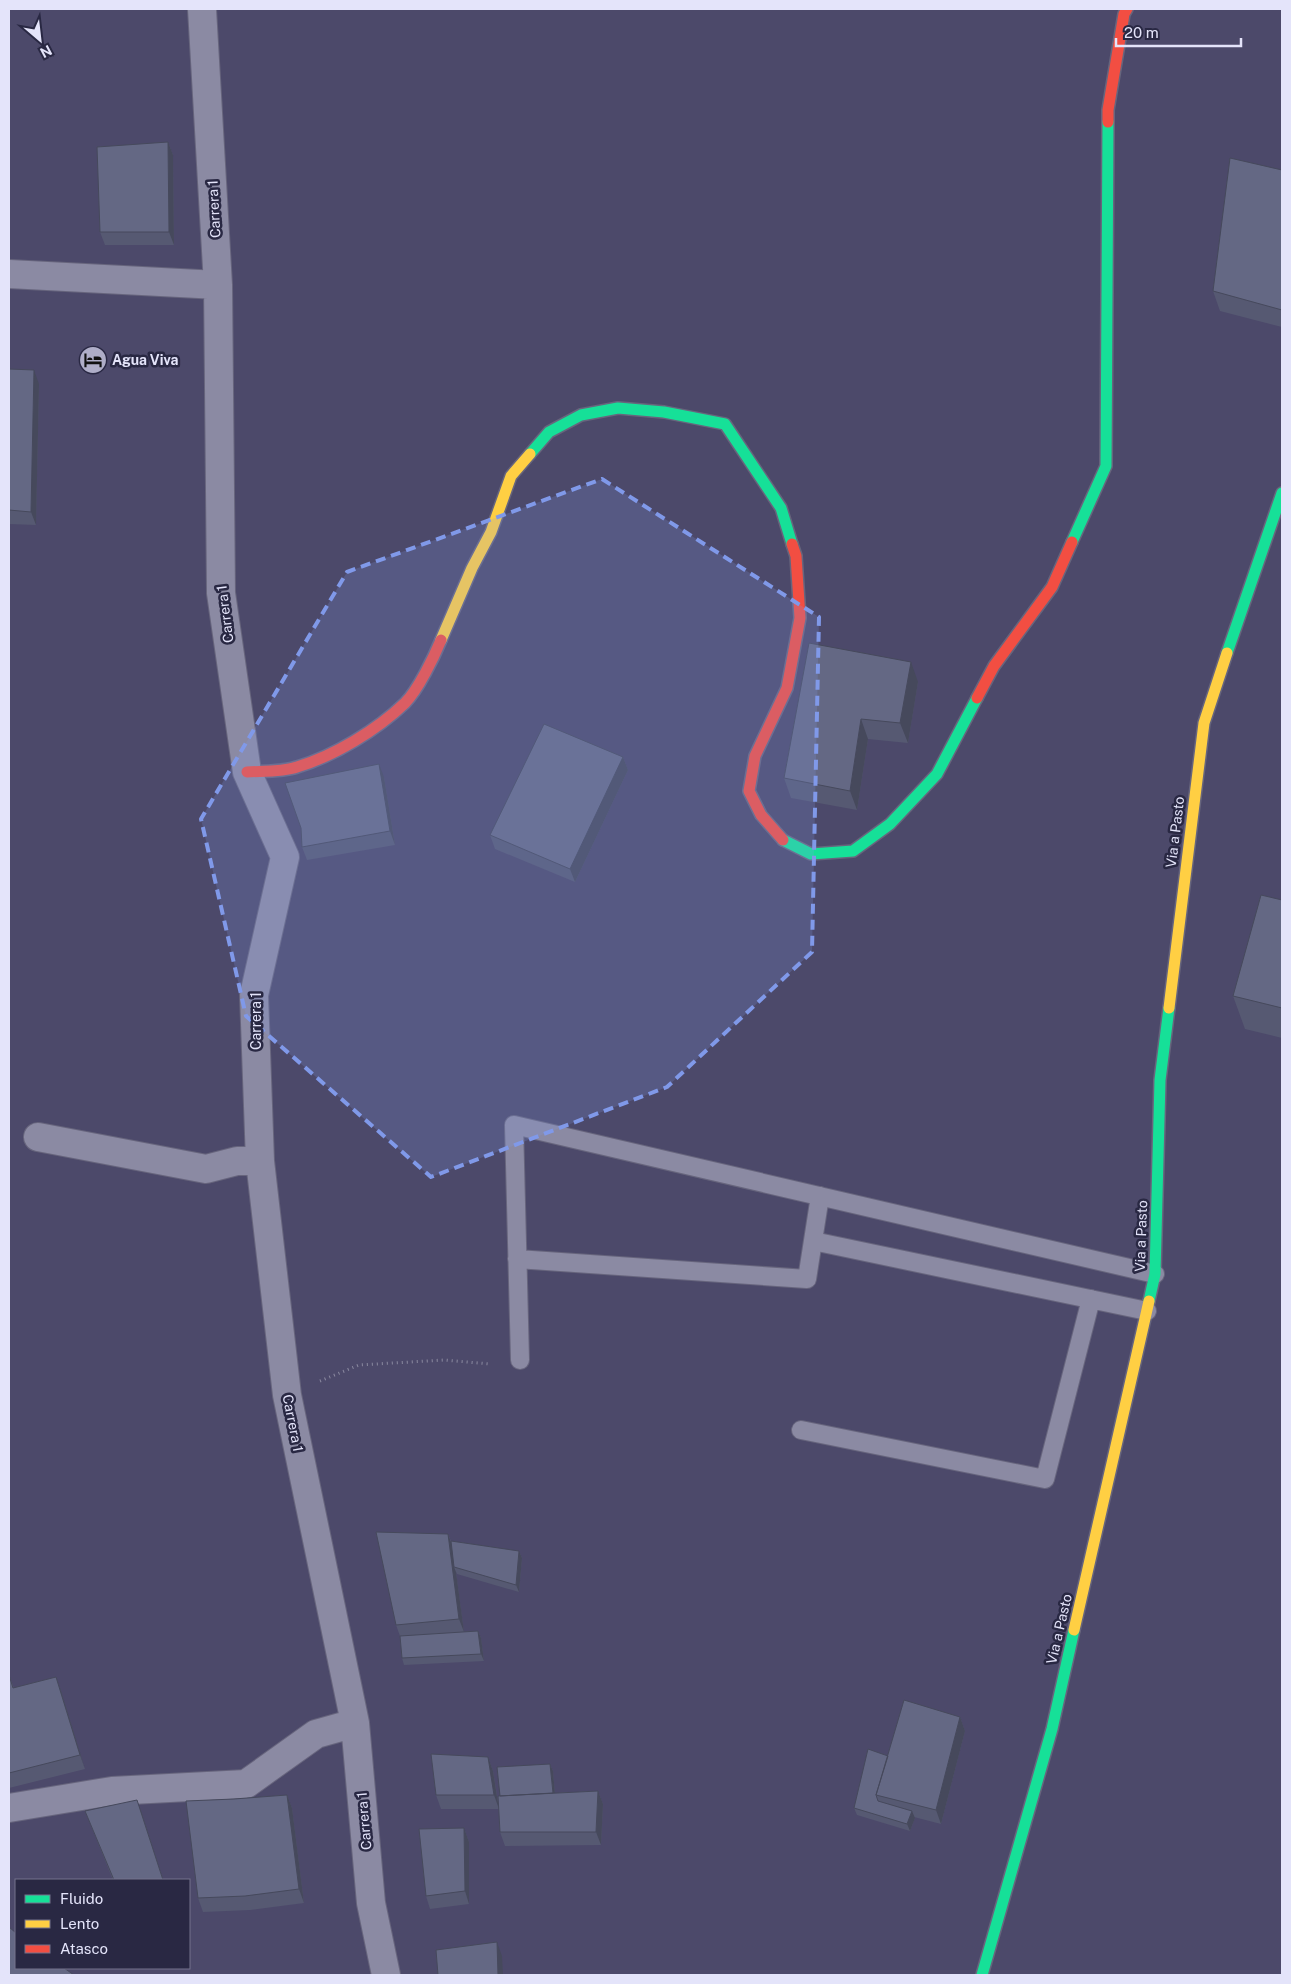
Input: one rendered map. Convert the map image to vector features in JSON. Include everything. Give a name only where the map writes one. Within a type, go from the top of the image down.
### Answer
[{"type":"street","name":"Carrera 1","points":[[202,9],[218,284],[221,593],[247,772],[285,857],[254,995],[260,1161],[287,1395],[355,1723],[371,1903],[386,1975]]},
{"type":"street","points":[[247,772],[295,768],[340,750],[374,728],[406,702],[432,661],[472,568],[490,532],[511,476],[549,432],[582,415],[618,408],[664,412],[725,424],[781,508],[796,556],[800,618],[787,688],[755,756],[749,791],[761,815],[783,840],[811,854],[853,851],[890,824],[937,774],[994,666],[1052,587],[1106,466],[1108,110],[1124,14],[1127,9]]},
{"type":"street","points":[[9,274],[218,284]]},
{"type":"street","name":"Via a Pasto","points":[[982,1975],[1052,1729],[1155,1274],[1160,1080],[1204,723],[1242,602],[1282,493]]},
{"type":"street","points":[[38,1137],[206,1169],[237,1161],[260,1161]]},
{"type":"street","points":[[12,1812],[112,1791],[246,1784],[316,1734],[355,1723]]},
{"type":"lane","points":[[520,1360],[514,1125],[1155,1274]]},
{"type":"lane","points":[[518,1260],[808,1279],[820,1196]]},
{"type":"lane","points":[[813,1241],[1147,1311]]},
{"type":"lane","points":[[801,1430],[1045,1479],[1091,1299]]},
{"type":"path","points":[[287,1395],[359,1365],[444,1360],[500,1365],[520,1360]]},
{"type":"highlighted area","points":[[602,479],[819,617],[812,952],[667,1087],[431,1177],[246,1016],[201,819],[347,572]]},
{"type":"building","points":[[168,142],[169,232],[100,232],[97,147]]},
{"type":"building","points":[[1230,158],[1282,170],[1282,310],[1213,291]]},
{"type":"building","points":[[9,369],[34,370],[31,512],[9,510]]},
{"type":"building","points":[[809,643],[911,662],[900,723],[861,719],[850,791],[784,778]]},
{"type":"building","points":[[544,724],[623,757],[570,869],[490,835]]},
{"type":"building","points":[[379,764],[390,831],[302,847],[301,828],[285,783]]},
{"type":"building","points":[[1261,895],[1282,900],[1282,1008],[1233,996]]},
{"type":"building","points":[[376,1532],[448,1534],[459,1619],[396,1625]]},
{"type":"building","points":[[451,1541],[519,1551],[516,1585],[454,1567]]},
{"type":"building","points":[[478,1631],[481,1654],[402,1658],[400,1636]]},
{"type":"building","points":[[9,1675],[13,1688],[56,1677],[80,1755],[9,1773]]},
{"type":"building","points":[[904,1700],[960,1717],[936,1810],[876,1795]]},
{"type":"building","points":[[868,1749],[888,1756],[876,1795],[878,1801],[912,1811],[907,1824],[854,1808]]},
{"type":"building","points":[[431,1754],[488,1757],[494,1795],[436,1795]]},
{"type":"building","points":[[550,1764],[553,1793],[500,1796],[497,1767]]},
{"type":"building","points":[[598,1791],[596,1832],[500,1832],[498,1796]]},
{"type":"building","points":[[287,1795],[299,1889],[245,1896],[198,1898],[186,1801]]},
{"type":"building","points":[[137,1800],[163,1879],[114,1879],[85,1811]]},
{"type":"building","points":[[464,1828],[465,1891],[426,1896],[419,1829]]},
{"type":"building","points":[[9,1927],[15,1932],[15,1969],[65,1969],[74,1975],[9,1975]]},
{"type":"building","points":[[497,1942],[498,1975],[438,1975],[436,1950]]},
{"type":"traffic: fast","points":[[1072,542],[1106,466],[1108,122]]},
{"type":"traffic: fast","points":[[530,454],[549,432],[581,415],[618,408],[664,412],[725,424],[781,508],[792,544]]},
{"type":"traffic: fast","points":[[1227,653],[1282,493]]},
{"type":"traffic: fast","points":[[783,840],[811,854],[853,851],[890,824],[937,774],[977,698]]},
{"type":"traffic: fast","points":[[1149,1301],[1155,1274],[1160,1080],[1169,1008]]},
{"type":"traffic: fast","points":[[982,1975],[1052,1729],[1074,1630]]},
{"type":"traffic: slow","points":[[441,640],[472,568],[491,532],[511,476],[530,454]]},
{"type":"traffic: slow","points":[[1169,1008],[1204,723],[1227,653]]},
{"type":"traffic: slow","points":[[1074,1630],[1149,1301]]},
{"type":"traffic: jam","points":[[1108,122],[1108,110],[1124,14],[1127,9]]},
{"type":"traffic: jam","points":[[977,698],[994,666],[1052,587],[1072,542]]},
{"type":"traffic: jam","points":[[783,840],[761,815],[749,791],[755,756],[787,688],[800,618],[796,556],[792,544]]},
{"type":"traffic: jam","points":[[247,772],[279,771],[311,762],[340,749],[382,723],[405,703],[415,690],[441,640]]},
{"type":"place","name":"Agua Viva","points":[[93,360]]}]
